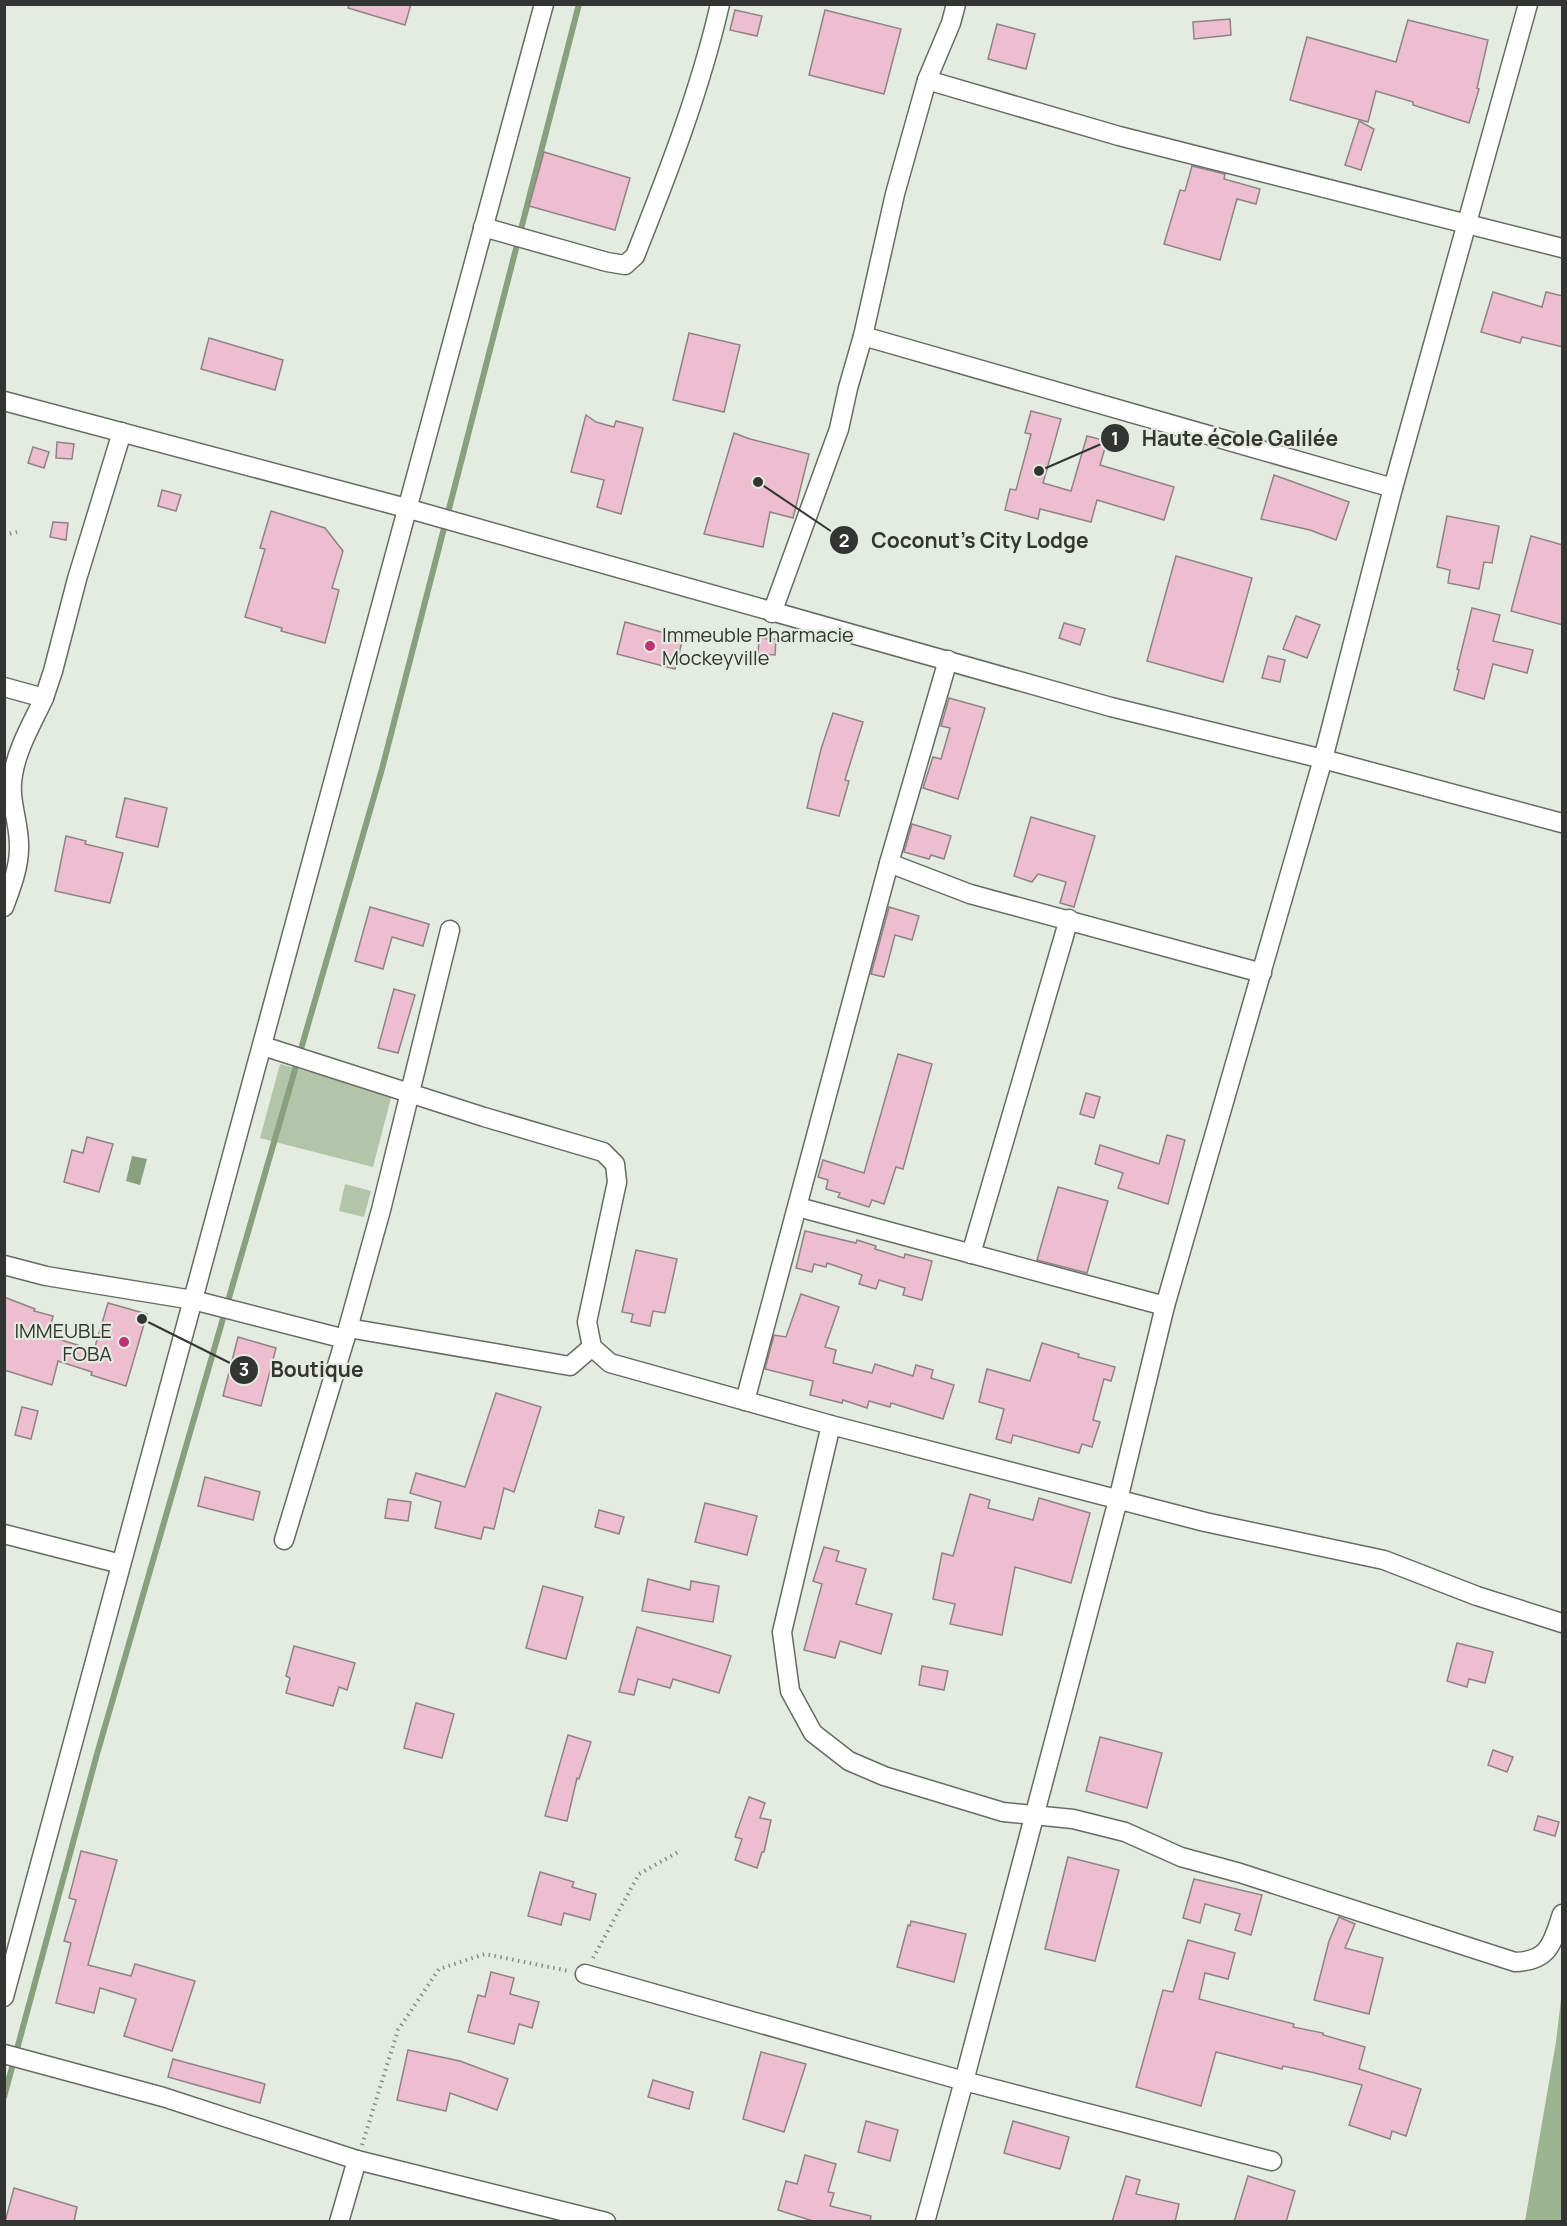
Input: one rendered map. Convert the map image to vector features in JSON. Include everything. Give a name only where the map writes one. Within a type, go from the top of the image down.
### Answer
[{"type":"street","points":[[4,1997],[544,4]]},
{"type":"street","points":[[483,227],[607,262],[625,265],[635,256],[680,141],[709,51],[720,4]]},
{"type":"street","points":[[772,613],[839,429],[863,336],[894,194],[927,80],[951,23],[956,4]]},
{"type":"street","points":[[925,2222],[1118,1500],[1166,1306],[1323,759],[1393,488],[1528,4]]},
{"type":"street","points":[[927,80],[1119,136],[1563,248]]},
{"type":"street","points":[[863,336],[1393,488]]},
{"type":"street","points":[[4,401],[406,508],[1111,707],[1323,759],[1563,823]]},
{"type":"street","points":[[4,907],[14,880],[19,849],[17,822],[11,799],[13,775],[21,748],[44,698],[53,671],[77,579],[122,432]]},
{"type":"street","points":[[745,1401],[889,863],[948,660]]},
{"type":"street","points":[[4,687],[44,698]]},
{"type":"street","points":[[889,863],[970,894],[1262,973]]},
{"type":"street","points":[[971,1254],[1068,919]]},
{"type":"street","points":[[284,1540],[347,1334],[450,930]]},
{"type":"street","points":[[263,1046],[484,1117],[603,1152],[615,1164],[617,1182],[587,1322],[592,1347],[610,1363],[831,1425],[1118,1500],[1205,1522],[1384,1560],[1477,1596],[1563,1623]]},
{"type":"street","points":[[798,1207],[1166,1306]]},
{"type":"street","points":[[4,1265],[46,1276],[193,1300],[347,1334],[570,1366],[592,1347]]},
{"type":"street","points":[[831,1425],[782,1632],[790,1691],[813,1733],[849,1761],[884,1776],[1004,1812],[1073,1820],[1125,1832],[1180,1857],[1240,1873],[1515,1962],[1532,1962],[1542,1956],[1554,1937],[1563,1914]]},
{"type":"street","points":[[4,1534],[121,1564]]},
{"type":"street","points":[[585,1974],[964,2081],[1272,2161]]},
{"type":"street","points":[[4,2054],[163,2097],[357,2160],[606,2222]]},
{"type":"street","points":[[339,2222],[357,2160]]},
{"type":"path","points":[[4,535],[17,532]]},
{"type":"path","points":[[357,2160],[398,2030],[439,1969],[485,1954],[585,1974],[639,1874],[678,1852]]},
{"type":"shaded area","points":[[280,1064],[392,1094],[373,1167],[260,1138]]},
{"type":"shaded area","points":[[132,1156],[147,1159],[140,1185],[126,1181]]},
{"type":"shaded area","points":[[345,1184],[371,1191],[364,1217],[339,1211]]},
{"type":"shaded area","points":[[1562,1991],[1562,2221],[1525,2221],[1556,2042]]},
{"type":"building","points":[[349,4],[411,4],[405,25],[348,8]]},
{"type":"building","points":[[735,10],[762,16],[757,36],[730,30]]},
{"type":"building","points":[[825,10],[901,29],[884,94],[809,75]]},
{"type":"building","points":[[1230,19],[1231,35],[1194,39],[1193,22]]},
{"type":"building","points":[[1408,20],[1488,40],[1477,88],[1479,89],[1469,123],[1376,91],[1368,122],[1290,100],[1307,37],[1396,62]]},
{"type":"building","points":[[997,24],[1035,34],[1026,69],[988,59]]},
{"type":"building","points":[[1359,121],[1374,129],[1361,170],[1345,165]]},
{"type":"building","points":[[544,152],[630,178],[615,230],[529,206]]},
{"type":"building","points":[[1192,166],[1225,174],[1224,179],[1260,189],[1256,204],[1237,199],[1220,260],[1164,244],[1180,190],[1185,191]]},
{"type":"building","points":[[1493,292],[1542,307],[1546,292],[1563,296],[1563,347],[1522,337],[1520,343],[1481,332]]},
{"type":"building","points":[[689,333],[740,345],[724,412],[673,400]]},
{"type":"building","points":[[209,338],[283,360],[275,390],[201,369]]},
{"type":"building","points":[[1031,411],[1061,419],[1043,483],[1071,491],[1087,436],[1107,441],[1100,465],[1174,487],[1164,520],[1097,500],[1091,522],[1040,509],[1038,519],[1005,510],[1010,489],[1016,490],[1031,434],[1025,433]]},
{"type":"building","points":[[586,415],[596,422],[614,427],[616,421],[643,428],[621,514],[597,507],[604,480],[571,472]]},
{"type":"building","points":[[734,433],[809,454],[793,518],[770,512],[763,547],[704,534]]},
{"type":"building","points":[[57,442],[74,444],[72,459],[56,458]]},
{"type":"building","points":[[33,447],[49,452],[44,468],[28,463]]},
{"type":"building","points":[[1274,475],[1349,502],[1336,540],[1310,530],[1261,519]]},
{"type":"building","points":[[162,490],[181,495],[176,511],[158,506]]},
{"type":"building","points":[[271,511],[325,528],[343,551],[332,588],[339,590],[325,643],[281,631],[282,628],[245,617],[265,549],[260,548]]},
{"type":"building","points":[[1447,516],[1499,526],[1492,563],[1484,562],[1479,589],[1448,583],[1450,570],[1437,567]]},
{"type":"building","points":[[53,522],[68,523],[66,540],[50,537]]},
{"type":"building","points":[[1531,536],[1563,545],[1563,625],[1511,611]]},
{"type":"building","points":[[1176,556],[1252,578],[1223,682],[1147,661]]},
{"type":"building","points":[[1472,608],[1500,615],[1493,641],[1533,650],[1527,673],[1493,664],[1484,699],[1454,690]]},
{"type":"building","points":[[1296,616],[1320,625],[1307,658],[1283,649]]},
{"type":"building","name":"Immeuble Pharmacie Mockeyville","points":[[625,622],[683,638],[675,669],[617,654]]},
{"type":"building","points":[[1064,623],[1085,629],[1080,645],[1059,638]]},
{"type":"building","points":[[759,638],[776,639],[775,655],[758,654]]},
{"type":"building","points":[[1268,656],[1285,660],[1280,682],[1262,678]]},
{"type":"building","points":[[949,698],[985,708],[958,799],[923,788],[933,757],[941,759],[950,728],[941,726]]},
{"type":"building","points":[[833,713],[863,722],[845,780],[849,781],[839,816],[807,808],[821,749]]},
{"type":"building","points":[[125,798],[167,808],[158,847],[116,837]]},
{"type":"building","points":[[1031,817],[1095,836],[1074,907],[1060,903],[1066,882],[1038,874],[1032,882],[1014,876]]},
{"type":"building","points":[[912,824],[951,836],[944,859],[931,855],[929,859],[904,852]]},
{"type":"building","points":[[66,836],[86,841],[85,844],[123,853],[110,903],[55,891]]},
{"type":"building","points":[[370,907],[429,924],[423,946],[392,937],[383,969],[355,961]]},
{"type":"building","points":[[889,907],[919,916],[912,940],[895,935],[884,977],[871,974]]},
{"type":"building","points":[[394,989],[415,995],[398,1053],[378,1048]]},
{"type":"building","points":[[898,1054],[932,1064],[903,1169],[896,1167],[884,1204],[872,1200],[869,1207],[838,1197],[840,1193],[826,1189],[828,1180],[818,1177],[823,1160],[864,1173]]},
{"type":"building","points":[[1086,1093],[1100,1097],[1094,1118],[1080,1114]]},
{"type":"building","points":[[1167,1135],[1185,1140],[1168,1204],[1118,1188],[1123,1173],[1095,1164],[1100,1145],[1159,1164]]},
{"type":"building","points":[[87,1137],[113,1144],[99,1192],[64,1182],[72,1150],[83,1153]]},
{"type":"building","points":[[1058,1187],[1108,1201],[1087,1273],[1037,1260]]},
{"type":"building","points":[[805,1231],[856,1243],[857,1240],[876,1246],[875,1249],[904,1258],[905,1254],[932,1261],[922,1300],[903,1295],[905,1288],[879,1280],[876,1289],[859,1284],[862,1275],[827,1263],[826,1267],[814,1264],[812,1272],[796,1268]]},
{"type":"building","points":[[636,1250],[677,1259],[665,1313],[653,1311],[650,1326],[631,1322],[633,1314],[622,1312]]},
{"type":"building","points":[[801,1294],[839,1307],[825,1347],[836,1350],[833,1363],[872,1373],[875,1364],[913,1376],[916,1365],[933,1370],[931,1378],[954,1385],[943,1419],[891,1403],[890,1407],[869,1401],[867,1408],[843,1400],[842,1403],[810,1395],[813,1381],[765,1369],[774,1335],[786,1337]]},
{"type":"building","points":[[4,1297],[35,1309],[34,1311],[53,1316],[48,1336],[94,1350],[108,1303],[147,1314],[126,1386],[58,1361],[52,1385],[4,1370]]},
{"type":"building","points":[[238,1337],[276,1348],[261,1406],[223,1396]]},
{"type":"building","points":[[1042,1343],[1079,1354],[1078,1357],[1115,1367],[1111,1381],[1104,1379],[1093,1420],[1100,1422],[1092,1447],[1082,1444],[1079,1453],[1013,1435],[1011,1443],[996,1439],[1004,1409],[979,1402],[987,1369],[1030,1381]]},
{"type":"building","points":[[496,1393],[541,1407],[514,1492],[504,1488],[494,1529],[484,1527],[481,1539],[435,1528],[441,1502],[410,1493],[416,1473],[465,1487]]},
{"type":"building","points":[[22,1407],[38,1411],[31,1439],[15,1435]]},
{"type":"building","points":[[205,1477],[260,1492],[253,1520],[198,1506]]},
{"type":"building","points":[[970,1494],[990,1500],[988,1508],[1033,1520],[1039,1498],[1090,1513],[1071,1583],[1015,1567],[1002,1635],[950,1624],[955,1604],[933,1599],[942,1553],[953,1556]]},
{"type":"building","points":[[388,1499],[411,1502],[408,1521],[385,1518]]},
{"type":"building","points":[[705,1503],[757,1516],[747,1555],[695,1542]]},
{"type":"building","points":[[599,1510],[624,1517],[619,1534],[595,1527]]},
{"type":"building","points":[[824,1547],[839,1551],[836,1561],[866,1569],[856,1604],[892,1614],[881,1654],[840,1641],[835,1658],[804,1650],[822,1584],[813,1581]]},
{"type":"building","points":[[648,1579],[690,1590],[691,1581],[719,1586],[713,1622],[642,1611]]},
{"type":"building","points":[[543,1586],[583,1597],[566,1659],[526,1648]]},
{"type":"building","points":[[637,1627],[731,1656],[719,1693],[673,1679],[670,1688],[638,1679],[634,1695],[619,1692]]},
{"type":"building","points":[[1457,1643],[1493,1652],[1485,1683],[1469,1679],[1467,1687],[1447,1681]]},
{"type":"building","points":[[294,1646],[355,1663],[347,1690],[339,1687],[333,1706],[286,1693],[290,1678],[286,1676]]},
{"type":"building","points":[[922,1666],[948,1671],[944,1690],[919,1685]]},
{"type":"building","points":[[416,1703],[454,1714],[442,1758],[404,1748]]},
{"type":"building","points":[[568,1735],[591,1742],[579,1779],[577,1778],[567,1821],[545,1816]]},
{"type":"building","points":[[1100,1737],[1162,1753],[1147,1808],[1086,1791]]},
{"type":"building","points":[[1493,1750],[1513,1757],[1507,1772],[1488,1765]]},
{"type":"building","points":[[749,1797],[765,1803],[760,1818],[771,1820],[764,1852],[762,1852],[757,1868],[735,1860],[742,1839],[735,1837]]},
{"type":"building","points":[[1538,1816],[1559,1822],[1555,1836],[1534,1830]]},
{"type":"building","points":[[81,1851],[117,1860],[88,1965],[131,1976],[135,1964],[195,1981],[172,2051],[124,2036],[136,1999],[100,1988],[94,2013],[56,2003],[71,1943],[64,1941],[76,1900],[69,1898]]},
{"type":"building","points":[[1068,1857],[1119,1870],[1095,1961],[1045,1949]]},
{"type":"building","points":[[540,1872],[574,1882],[572,1887],[596,1894],[590,1920],[564,1913],[561,1925],[528,1916]]},
{"type":"building","points":[[1194,1879],[1262,1895],[1251,1935],[1235,1930],[1240,1914],[1205,1904],[1200,1923],[1183,1918]]},
{"type":"building","points":[[1339,1917],[1355,1924],[1345,1948],[1383,1958],[1369,2014],[1314,2000],[1329,1941]]},
{"type":"building","points":[[911,1921],[966,1934],[954,1982],[897,1967]]},
{"type":"building","points":[[1188,1940],[1235,1953],[1228,1979],[1205,1973],[1199,1999],[1294,2024],[1293,2027],[1323,2033],[1323,2035],[1365,2047],[1359,2069],[1421,2089],[1406,2136],[1392,2131],[1390,2139],[1349,2125],[1362,2085],[1283,2066],[1282,2069],[1216,2052],[1201,2106],[1136,2087],[1163,1990],[1173,1992]]},
{"type":"building","points":[[491,1972],[514,1978],[510,1994],[539,2002],[532,2028],[519,2024],[514,2044],[468,2032],[478,1995],[485,1997]]},
{"type":"building","points":[[408,2050],[460,2061],[508,2079],[497,2110],[450,2093],[446,2111],[397,2100]]},
{"type":"building","points":[[761,2052],[806,2064],[784,2132],[743,2119]]},
{"type":"building","points":[[173,2059],[265,2084],[260,2103],[168,2077]]},
{"type":"building","points":[[653,2080],[693,2092],[689,2109],[648,2097]]},
{"type":"building","points":[[866,2121],[898,2130],[890,2161],[858,2152]]},
{"type":"building","points":[[1013,2121],[1069,2137],[1060,2169],[1004,2153]]},
{"type":"building","points":[[805,2155],[836,2164],[828,2192],[834,2193],[830,2206],[871,2216],[870,2222],[816,2222],[778,2210],[786,2181],[797,2184]]},
{"type":"building","points":[[1126,2176],[1140,2180],[1136,2194],[1179,2204],[1175,2222],[1112,2222]]},
{"type":"building","points":[[1248,2176],[1295,2191],[1286,2222],[1234,2222]]},
{"type":"building","points":[[14,2188],[77,2207],[74,2222],[5,2222]]},
{"type":"waterway","points":[[4,2097],[97,1754],[382,769],[579,4]]},
{"type":"place","name":"Haute école Galilée","points":[[1039,471]]},
{"type":"place","name":"Coconut’s City Lodge","points":[[758,482]]},
{"type":"place","name":"Immeuble Pharmacie Mockeyville","points":[[650,646]]},
{"type":"place","name":"Boutique","points":[[142,1319]]},
{"type":"place","name":"IMMEUBLE FOBA","points":[[124,1342]]}]
